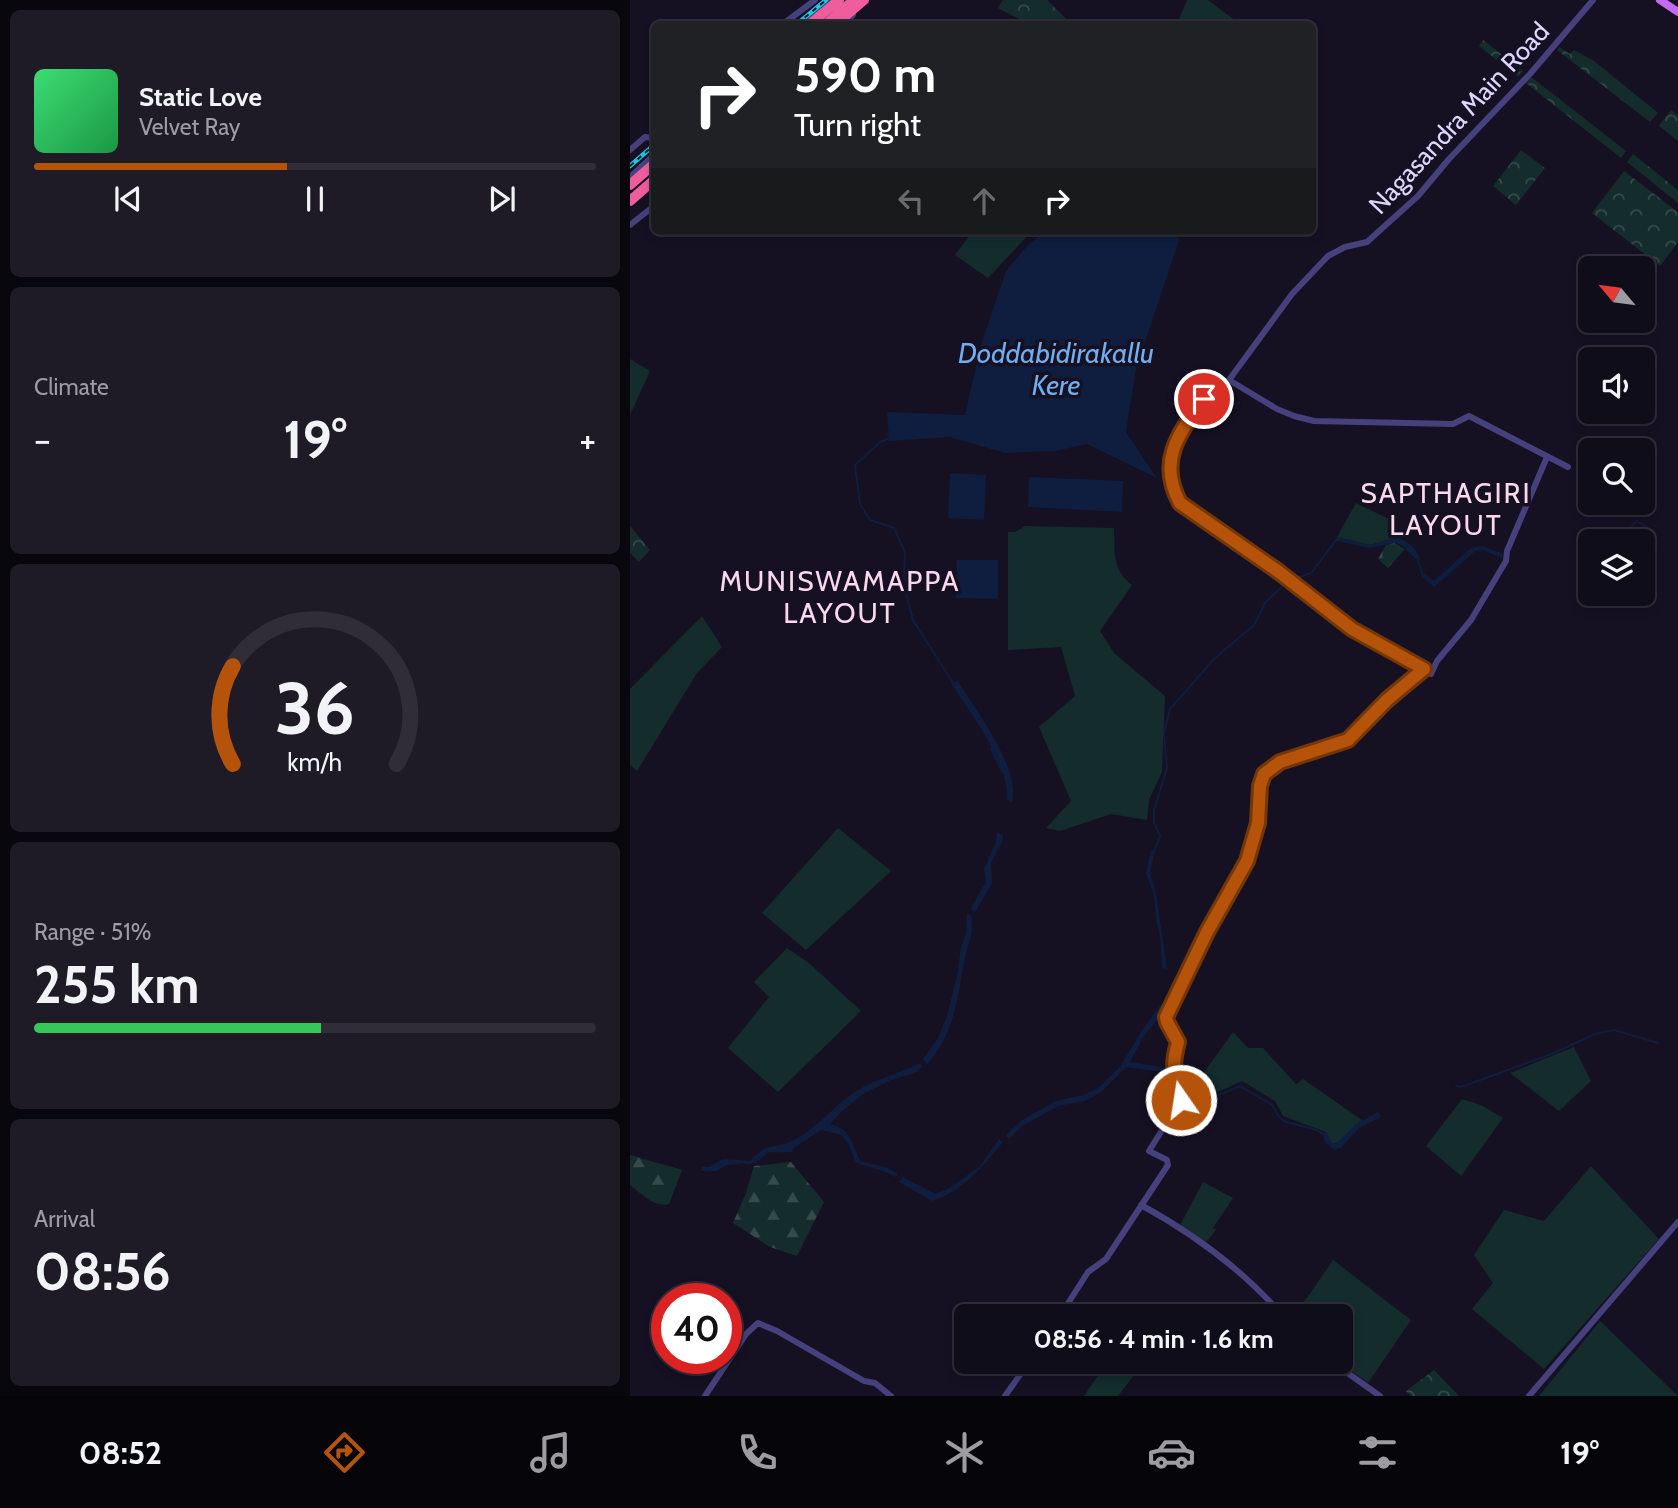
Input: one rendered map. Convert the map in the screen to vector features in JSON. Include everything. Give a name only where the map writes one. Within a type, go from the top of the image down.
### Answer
[{"type":"highway","points":[[814,21],[839,0]]},
{"type":"highway","points":[[822,21],[847,0]]},
{"type":"highway","points":[[830,21],[854,0]]},
{"type":"highway","points":[[840,21],[864,0]]},
{"type":"highway","points":[[630,185],[651,167]]},
{"type":"highway","points":[[630,201],[651,183]]},
{"type":"main road","points":[[1660,0],[1678,12]]},
{"type":"street","points":[[787,21],[815,0]]},
{"type":"street","points":[[806,21],[830,0]]},
{"type":"street","points":[[846,21],[870,0]]},
{"type":"street","name":"Nagasandra Main Road","points":[[1547,457],[1507,551],[1506,561],[1471,620],[1437,661],[1431,674],[1352,629],[1186,509],[1173,491],[1170,460],[1173,446],[1213,387],[1229,380],[1292,294],[1328,256],[1346,247],[1367,242],[1418,196],[1449,159],[1530,74],[1592,0]]},
{"type":"street","points":[[630,150],[645,137],[651,138]]},
{"type":"street","points":[[630,177],[651,158]]},
{"type":"street","points":[[630,225],[651,208]]},
{"type":"street","points":[[1229,380],[1259,400],[1294,416],[1321,422],[1453,424],[1469,416],[1568,467]]},
{"type":"street","points":[[1068,1304],[1088,1272],[1106,1259],[1168,1165],[1167,1160],[1149,1151],[1181,1100],[1174,1077],[1173,1062],[1178,1042],[1166,1017],[1207,932],[1247,861],[1258,823],[1262,779],[1267,770],[1280,762],[1348,740],[1387,700],[1424,669]]},
{"type":"street","points":[[1141,1205],[1217,1255],[1259,1289],[1272,1304]]},
{"type":"street","points":[[1529,1396],[1678,1222]]},
{"type":"street","points":[[705,1396],[747,1334],[758,1323],[777,1331],[864,1381],[874,1383],[891,1396]]},
{"type":"street","points":[[1005,1396],[1020,1374]]},
{"type":"street","points":[[1349,1374],[1380,1396]]},
{"type":"green space","points":[[1003,0],[1047,0],[1068,21],[1023,21],[998,8]]},
{"type":"green space","points":[[1187,0],[1208,0],[1236,21],[1178,21]]},
{"type":"green space","points":[[1483,40],[1523,71],[1518,77],[1479,46]]},
{"type":"green space","points":[[1559,47],[1570,54],[1574,50],[1594,61],[1658,113],[1650,122],[1557,50]]},
{"type":"green space","points":[[1531,77],[1626,151],[1621,158],[1526,83]]},
{"type":"green space","points":[[1671,110],[1678,115],[1678,141],[1659,126]]},
{"type":"green space","points":[[1521,150],[1545,168],[1516,205],[1493,186]]},
{"type":"green space","points":[[1633,154],[1678,190],[1678,203],[1627,162]]},
{"type":"green space","points":[[1624,171],[1678,212],[1678,242],[1660,266],[1656,263],[1656,256],[1647,256],[1592,213]]},
{"type":"green space","points":[[970,235],[1028,235],[988,278],[955,255]]},
{"type":"green space","points":[[630,359],[650,371],[630,415]]},
{"type":"green space","points":[[1356,503],[1395,522],[1392,530],[1398,537],[1370,545],[1337,537]]},
{"type":"green space","points":[[630,526],[650,550],[639,562],[630,553]]},
{"type":"green space","points":[[1025,526],[1114,528],[1118,567],[1132,585],[1100,631],[1114,653],[1165,696],[1162,772],[1149,800],[1147,820],[1111,814],[1060,831],[1046,828],[1071,801],[1039,727],[1075,696],[1061,647],[1008,650],[1008,532],[1015,532]]},
{"type":"green space","points":[[1394,543],[1405,549],[1388,568],[1378,559],[1386,545]]},
{"type":"green space","points":[[702,616],[722,647],[697,673],[637,771],[630,765],[630,689]]},
{"type":"green space","points":[[838,828],[891,871],[806,950],[762,913]]},
{"type":"green space","points":[[787,948],[809,963],[861,1011],[778,1092],[728,1048],[769,997],[754,982]]},
{"type":"green space","points":[[1233,1032],[1248,1048],[1263,1048],[1296,1084],[1303,1079],[1362,1120],[1332,1144],[1326,1132],[1283,1116],[1275,1101],[1242,1081],[1218,1092],[1206,1093],[1197,1082]]},
{"type":"green space","points":[[1574,1047],[1591,1081],[1559,1111],[1510,1073]]},
{"type":"green space","points":[[1462,1099],[1481,1105],[1503,1118],[1461,1176],[1426,1146]]},
{"type":"green space","points":[[630,1155],[682,1170],[669,1204],[653,1202],[630,1185]]},
{"type":"green space","points":[[791,1162],[824,1202],[797,1256],[770,1247],[733,1223],[754,1166]]},
{"type":"green space","points":[[1591,1166],[1659,1239],[1544,1369],[1472,1309],[1493,1283],[1474,1255],[1504,1210],[1544,1221]]},
{"type":"green space","points":[[1203,1182],[1233,1198],[1213,1228],[1216,1230],[1206,1242],[1180,1225]]},
{"type":"green space","points":[[1333,1260],[1411,1320],[1368,1383],[1353,1372],[1353,1304],[1302,1304]]},
{"type":"green space","points":[[1600,1321],[1678,1396],[1539,1396]]},
{"type":"green space","points":[[1434,1370],[1459,1396],[1411,1396],[1406,1391]]},
{"type":"green space","points":[[1099,1374],[1135,1374],[1118,1396],[1084,1396]]},
{"type":"water","name":"Doddabidirakallu Kere","points":[[1041,235],[1181,235],[1136,369],[1126,432],[1157,478],[1087,444],[1055,451],[1005,453],[950,437],[889,441],[887,412],[965,415],[981,345],[1006,271],[1028,245]]},
{"type":"water","points":[[950,473],[986,475],[984,520],[948,518]]},
{"type":"water","points":[[1029,477],[1123,481],[1122,512],[1028,507]]},
{"type":"water","points":[[1337,537],[1370,545],[1398,537],[1415,549],[1420,560],[1401,545],[1394,543],[1369,548],[1337,541]]},
{"type":"water","points":[[1482,546],[1503,554],[1502,558],[1483,550],[1475,551],[1434,587],[1422,576],[1424,573],[1434,581],[1470,549]]},
{"type":"water","points":[[957,560],[998,560],[998,599],[956,598]]},
{"type":"water","points":[[958,681],[1004,757],[1013,789],[1012,803],[1007,799],[1002,769],[995,754],[951,683]]},
{"type":"water","points":[[997,832],[1003,835],[1003,840],[991,863],[992,883],[975,912],[970,909],[986,882],[984,869]]},
{"type":"water","points":[[1151,850],[1155,851],[1150,872],[1156,894],[1167,969],[1162,968],[1154,894],[1146,873]]},
{"type":"water","points":[[967,913],[971,916],[972,931],[954,1011],[944,1039],[927,1064],[923,1059],[938,1038],[947,1016],[966,934]]},
{"type":"water","points":[[1162,1003],[1167,1004],[1165,1010],[1144,1036],[1130,1062],[1167,1068],[1169,1073],[1126,1067],[1100,1093],[1085,1101],[1058,1106],[1022,1126],[1009,1139],[1006,1135],[1022,1120],[1056,1101],[1084,1095],[1098,1088],[1120,1067]]},
{"type":"water","points":[[920,1063],[922,1067],[915,1073],[891,1080],[863,1094],[830,1124],[846,1133],[860,1161],[888,1168],[898,1174],[895,1177],[856,1163],[842,1135],[821,1130],[793,1148],[792,1152],[770,1152],[761,1155],[751,1164],[730,1163],[717,1171],[701,1171],[702,1167],[709,1167],[723,1159],[750,1161],[766,1148],[792,1141],[856,1091]]},
{"type":"water","points":[[1378,1112],[1381,1117],[1359,1128],[1341,1148],[1334,1150],[1326,1143],[1322,1134],[1326,1132],[1332,1144],[1337,1143],[1355,1125]]},
{"type":"water","points":[[999,1139],[1003,1142],[980,1169],[963,1185],[943,1197],[932,1201],[899,1182],[903,1177],[935,1194],[948,1189],[980,1166]]},
{"type":"waterway","points":[[890,438],[880,442],[855,465],[860,504],[870,520],[894,528],[905,552],[904,585],[913,620],[953,683]]},
{"type":"waterway","points":[[1632,526],[1636,521],[1648,528]]},
{"type":"waterway","points":[[1291,580],[1311,573],[1337,539]]},
{"type":"waterway","points":[[1417,558],[1423,576]]},
{"type":"waterway","points":[[1154,851],[1160,836],[1154,823],[1154,810],[1167,768],[1164,733],[1170,709],[1215,658],[1254,625],[1265,603],[1286,583]]},
{"type":"waterway","points":[[991,748],[1002,772]]},
{"type":"waterway","points":[[1456,1086],[1461,1087],[1552,1054],[1595,1034],[1614,1030],[1658,1043]]},
{"type":"waterway","points":[[1178,1071],[1195,1081],[1201,1095],[1225,1093],[1240,1086],[1272,1105],[1286,1122],[1317,1130],[1324,1135]]},
{"type":"waterway","points":[[751,1162],[766,1153]]},
{"type":"waterway","points":[[726,1164],[738,1163]]},
{"type":"railway","points":[[801,21],[826,0]]},
{"type":"railway","points":[[630,166],[651,148]]},
{"type":"district","name":"SAPTHAGIRI LAYOUT","points":[[1446,509]]},
{"type":"district","name":"MUNISWAMAPPA LAYOUT","points":[[840,597]]},
{"type":"route","points":[[1181,1100],[1174,1077],[1173,1062],[1178,1042],[1166,1017],[1207,932],[1247,861],[1258,823],[1260,786],[1264,774],[1280,762],[1348,740],[1387,700],[1424,669],[1352,629],[1279,572],[1180,503],[1173,491],[1170,460],[1173,446],[1204,399]]}]
